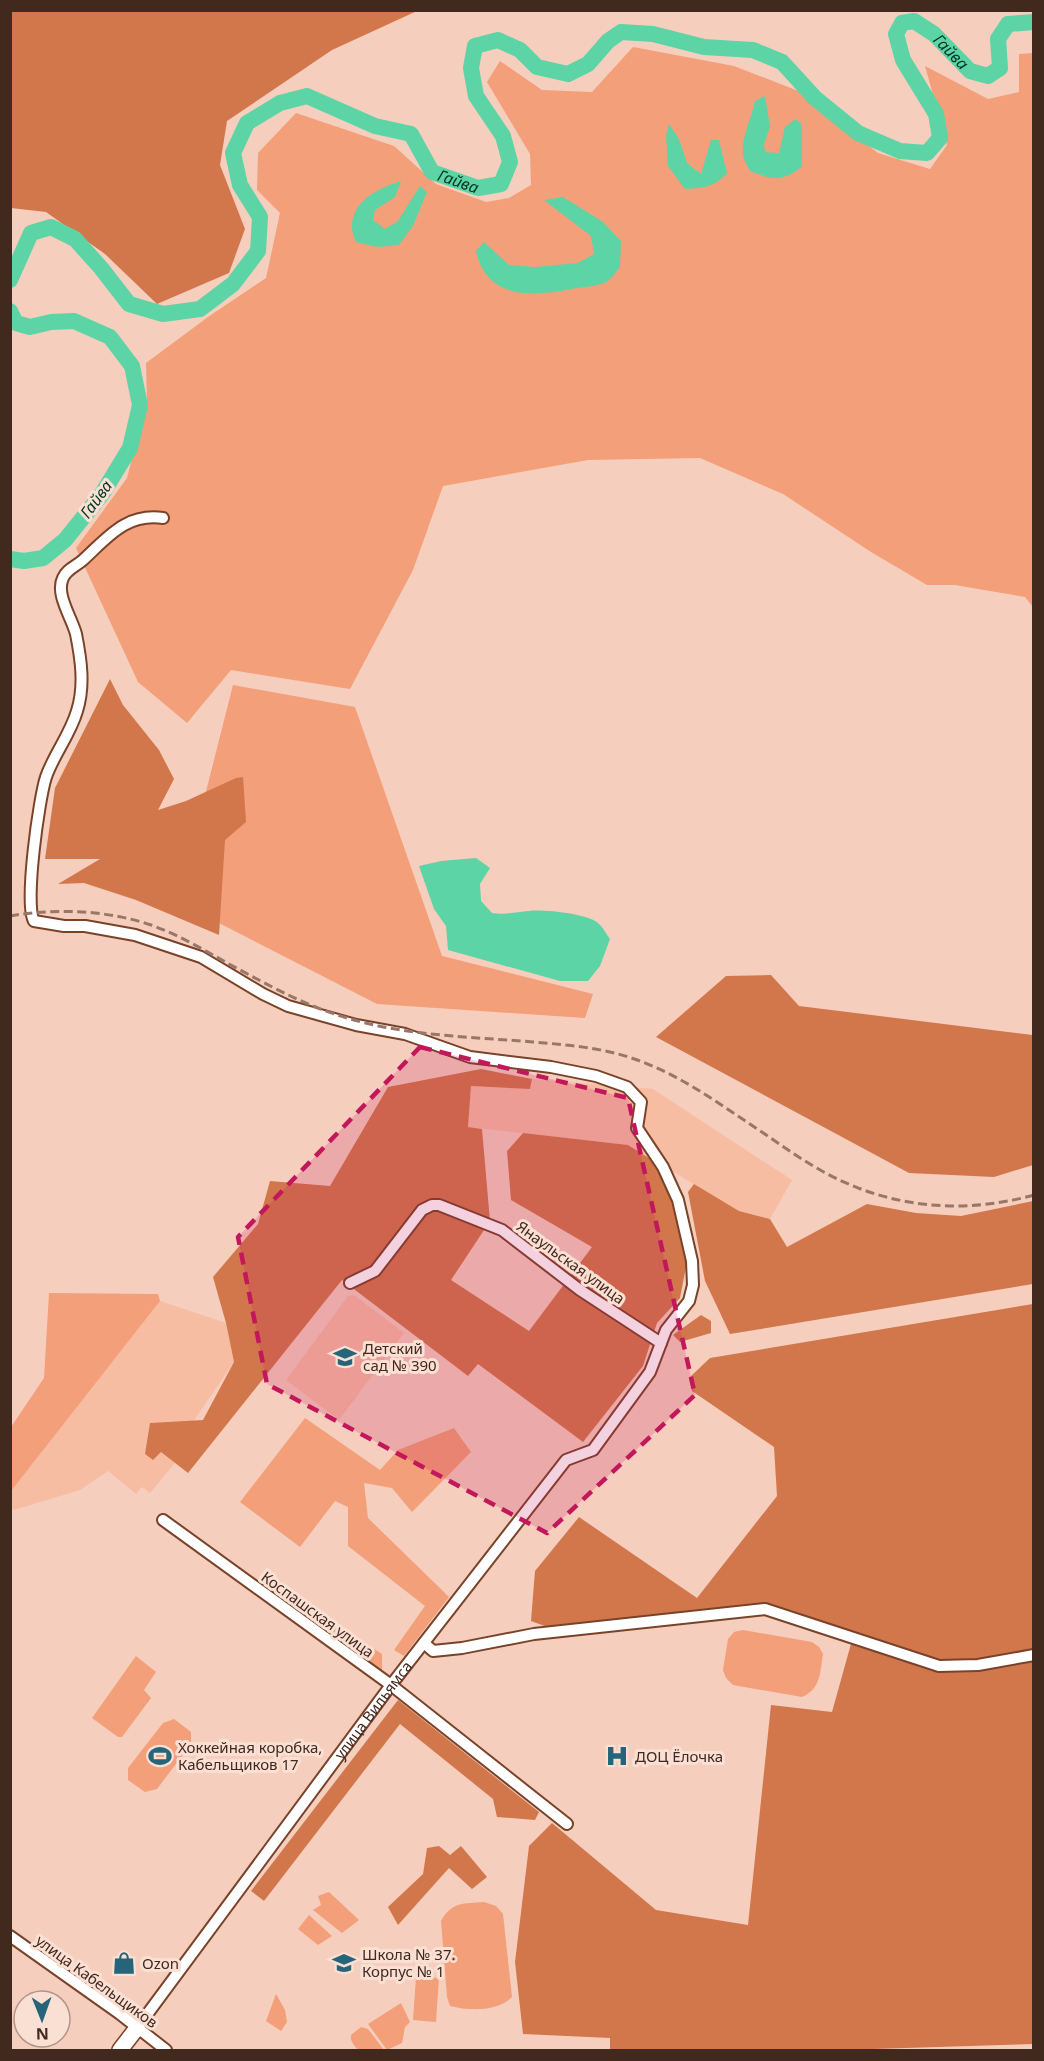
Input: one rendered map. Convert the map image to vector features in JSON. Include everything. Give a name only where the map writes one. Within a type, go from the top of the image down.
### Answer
[{"type":"street","points":[[163,518],[149,516],[134,519],[121,526],[80,562],[67,570],[61,581],[61,592],[75,631],[80,660],[80,692],[78,710],[43,789],[33,855],[32,918],[39,923],[85,926],[135,935],[185,950],[288,1006],[356,1025],[405,1034],[470,1057],[551,1067],[596,1076],[627,1087],[641,1102],[637,1128],[663,1167],[678,1200],[692,1262],[693,1285],[689,1301],[666,1330],[661,1343]]},
{"type":"street","name":"Янаульская улица","points":[[350,1282],[375,1271],[422,1210],[432,1205],[439,1205],[502,1230],[580,1290],[661,1343]]},
{"type":"street","name":"улица Вильямса","points":[[120,2050],[391,1685],[566,1460],[592,1450],[650,1372],[661,1343]]},
{"type":"street","name":"Коспашская улица","points":[[163,1520],[391,1685],[567,1824]]},
{"type":"street","points":[[424,1643],[433,1651],[462,1648],[534,1634],[765,1609],[939,1666],[978,1665],[1034,1655]]},
{"type":"street","name":"улица Кабельщиков","points":[[10,1936],[166,2050]]},
{"type":"highlighted area","points":[[420,1047],[628,1098],[695,1395],[547,1533],[267,1384],[238,1237]]},
{"type":"shaded area","points":[[11,10],[417,11],[332,50],[227,121],[220,165],[245,229],[229,273],[157,304],[105,254],[46,212],[11,208]]},
{"type":"shaded area","points":[[633,47],[734,66],[801,92],[878,153],[930,169],[947,145],[925,66],[988,99],[1019,92],[1019,54],[1033,53],[1033,607],[1025,597],[955,585],[927,585],[871,552],[783,494],[700,458],[588,460],[443,486],[413,570],[350,689],[231,670],[187,723],[138,682],[76,548],[127,478],[147,401],[146,363],[266,278],[280,213],[257,190],[258,153],[296,113],[394,146],[436,184],[486,202],[509,198],[531,185],[530,154],[487,82],[500,61],[542,90],[592,92]]},
{"type":"shaded area","points":[[765,96],[770,127],[764,144],[765,152],[779,153],[785,127],[796,119],[802,125],[802,167],[777,178],[750,171],[743,155],[744,142],[755,101]]},
{"type":"shaded area","points":[[669,124],[679,139],[687,163],[701,174],[711,140],[719,140],[727,173],[708,186],[685,189],[668,166],[666,136]]},
{"type":"shaded area","points":[[401,181],[395,197],[375,210],[373,220],[385,229],[398,221],[420,186],[427,192],[413,226],[399,245],[378,247],[356,242],[352,230],[353,219],[361,203],[376,192]]},
{"type":"shaded area","points":[[563,197],[603,222],[621,241],[620,267],[613,276],[606,282],[596,285],[541,293],[513,291],[500,286],[490,278],[481,267],[476,251],[484,242],[509,265],[535,267],[578,263],[594,254],[591,236],[544,200]]},
{"type":"shaded area","points":[[110,679],[123,705],[159,750],[174,779],[158,810],[243,777],[246,822],[225,840],[219,935],[136,900],[84,883],[58,884],[100,859],[45,859],[55,788]]},
{"type":"shaded area","points":[[233,685],[355,707],[442,956],[593,994],[585,1018],[377,1004],[178,902]]},
{"type":"shaded area","points":[[476,858],[490,868],[480,884],[481,901],[492,913],[555,912],[585,917],[600,925],[610,939],[600,966],[588,981],[560,981],[448,950],[446,926],[434,909],[419,866],[441,861]]},
{"type":"shaded area","points":[[771,975],[799,1006],[1033,1035],[1033,1165],[994,1177],[909,1173],[656,1037],[726,976]]},
{"type":"shaded area","points":[[481,1069],[532,1079],[530,1089],[471,1086],[468,1127],[482,1129],[490,1221],[451,1280],[529,1331],[592,1247],[511,1200],[507,1151],[523,1133],[628,1145],[654,1161],[674,1200],[687,1262],[680,1298],[657,1323],[643,1366],[583,1442],[478,1364],[468,1376],[342,1280],[188,1473],[161,1452],[153,1460],[145,1454],[150,1423],[203,1420],[234,1362],[213,1277],[258,1224],[270,1181],[330,1186],[388,1087]]},
{"type":"shaded area","points":[[532,1079],[653,1089],[792,1180],[770,1219],[739,1211],[628,1145],[468,1127],[471,1086],[530,1089]]},
{"type":"shaded area","points":[[694,1184],[739,1211],[770,1219],[787,1247],[867,1204],[916,1213],[961,1216],[1033,1201],[1033,1284],[730,1334],[705,1281],[688,1192]]},
{"type":"shaded area","points":[[49,1293],[158,1294],[160,1301],[11,1491],[11,1427],[44,1378]]},
{"type":"shaded area","name":"Детский сад № 390","points":[[354,1295],[404,1333],[339,1420],[286,1380],[348,1296]]},
{"type":"shaded area","points":[[160,1301],[226,1323],[234,1362],[190,1426],[175,1463],[150,1493],[142,1487],[136,1494],[108,1471],[80,1490],[14,1510],[11,1507],[10,1491]]},
{"type":"shaded area","points":[[1033,1304],[1033,2044],[842,2050],[610,2050],[610,2038],[523,2034],[515,1962],[529,1846],[552,1823],[656,1910],[748,1925],[771,1705],[832,1712],[854,1633],[767,1604],[553,1629],[531,1621],[535,1571],[579,1517],[697,1598],[777,1496],[774,1447],[692,1391],[689,1378],[710,1358]]},
{"type":"shaded area","points":[[701,1315],[711,1321],[711,1333],[680,1342],[673,1335]]},
{"type":"shaded area","points":[[305,1418],[380,1470],[398,1450],[454,1428],[471,1452],[412,1512],[392,1488],[364,1483],[368,1518],[449,1597],[404,1656],[394,1650],[425,1606],[348,1546],[348,1507],[335,1501],[300,1547],[240,1502]]},
{"type":"shaded area","points":[[322,1614],[382,1654],[382,1671],[315,1622]]},
{"type":"shaded area","points":[[743,1630],[812,1642],[819,1647],[823,1654],[818,1679],[813,1689],[802,1697],[733,1685],[726,1678],[723,1670],[728,1639],[734,1632]]},
{"type":"shaded area","points":[[136,1656],[156,1672],[144,1690],[151,1698],[122,1737],[118,1737],[92,1718]]},
{"type":"shaded area","points":[[398,1700],[539,1812],[535,1820],[497,1817],[493,1799],[400,1724],[264,1901],[251,1891]]},
{"type":"shaded area","name":"Хоккейная коробка, Кабельщиков 17","points":[[174,1719],[191,1732],[191,1744],[157,1789],[145,1792],[128,1780],[128,1768],[163,1723]]},
{"type":"shaded area","points":[[439,1846],[450,1855],[461,1846],[487,1877],[472,1889],[449,1868],[398,1925],[388,1907],[423,1874],[427,1848]]},
{"type":"shaded area","points":[[329,1892],[359,1920],[342,1933],[313,1910],[321,1905],[318,1896]]},
{"type":"shaded area","points":[[484,1902],[496,1906],[503,1914],[512,1997],[491,2008],[466,2009],[450,2006],[447,1997],[441,1921],[454,1907]]},
{"type":"shaded area","points":[[309,1915],[332,1936],[318,1945],[298,1929]]},
{"type":"shaded area","points":[[416,1977],[439,1978],[436,2022],[413,2020]]},
{"type":"shaded area","points":[[276,1994],[285,2010],[287,2022],[281,2031],[266,2021]]},
{"type":"shaded area","points":[[401,2003],[410,2022],[405,2027],[402,2043],[387,2050],[368,2024]]},
{"type":"shaded area","points":[[361,2027],[368,2029],[384,2050],[358,2050],[352,2042],[351,2035]]},
{"type":"waterway","name":"Гайва","points":[[10,280],[31,233],[51,227],[75,239],[129,304],[163,314],[200,309],[233,284],[258,251],[260,217],[240,185],[233,153],[247,123],[280,103],[307,96],[375,126],[411,134],[432,172],[478,188],[501,184],[510,162],[503,136],[476,96],[471,68],[475,46],[498,40],[520,50],[537,67],[568,74],[588,64],[608,41],[621,32],[653,34],[704,47],[753,50],[782,62],[815,98],[858,133],[900,151],[927,153],[940,138],[936,114],[903,60],[896,34],[902,23],[914,21],[934,34],[970,71],[988,76],[1000,68],[998,39],[1008,24],[1034,22]]},
{"type":"waterway","name":"Гайва","points":[[10,311],[16,323],[30,327],[51,322],[74,321],[110,337],[132,366],[140,405],[130,448],[102,494],[65,540],[43,558],[24,561],[10,559]]},
{"type":"railway","points":[[10,916],[63,911],[99,913],[151,925],[181,938],[290,996],[354,1020],[443,1035],[574,1046],[627,1057],[681,1080],[822,1171],[873,1193],[899,1200],[953,1206],[980,1205],[1034,1195]]},
{"type":"place","name":"Детский сад № 390","points":[[345,1357]]},
{"type":"place","name":"Хоккейная коробка, Кабельщиков 17","points":[[160,1756]]},
{"type":"place","name":"ДОЦ Ёлочка","points":[[617,1756]]},
{"type":"place","name":"Ozon","points":[[124,1963]]},
{"type":"place","name":"Школа № 37. Корпус № 1","points":[[344,1963]]}]
